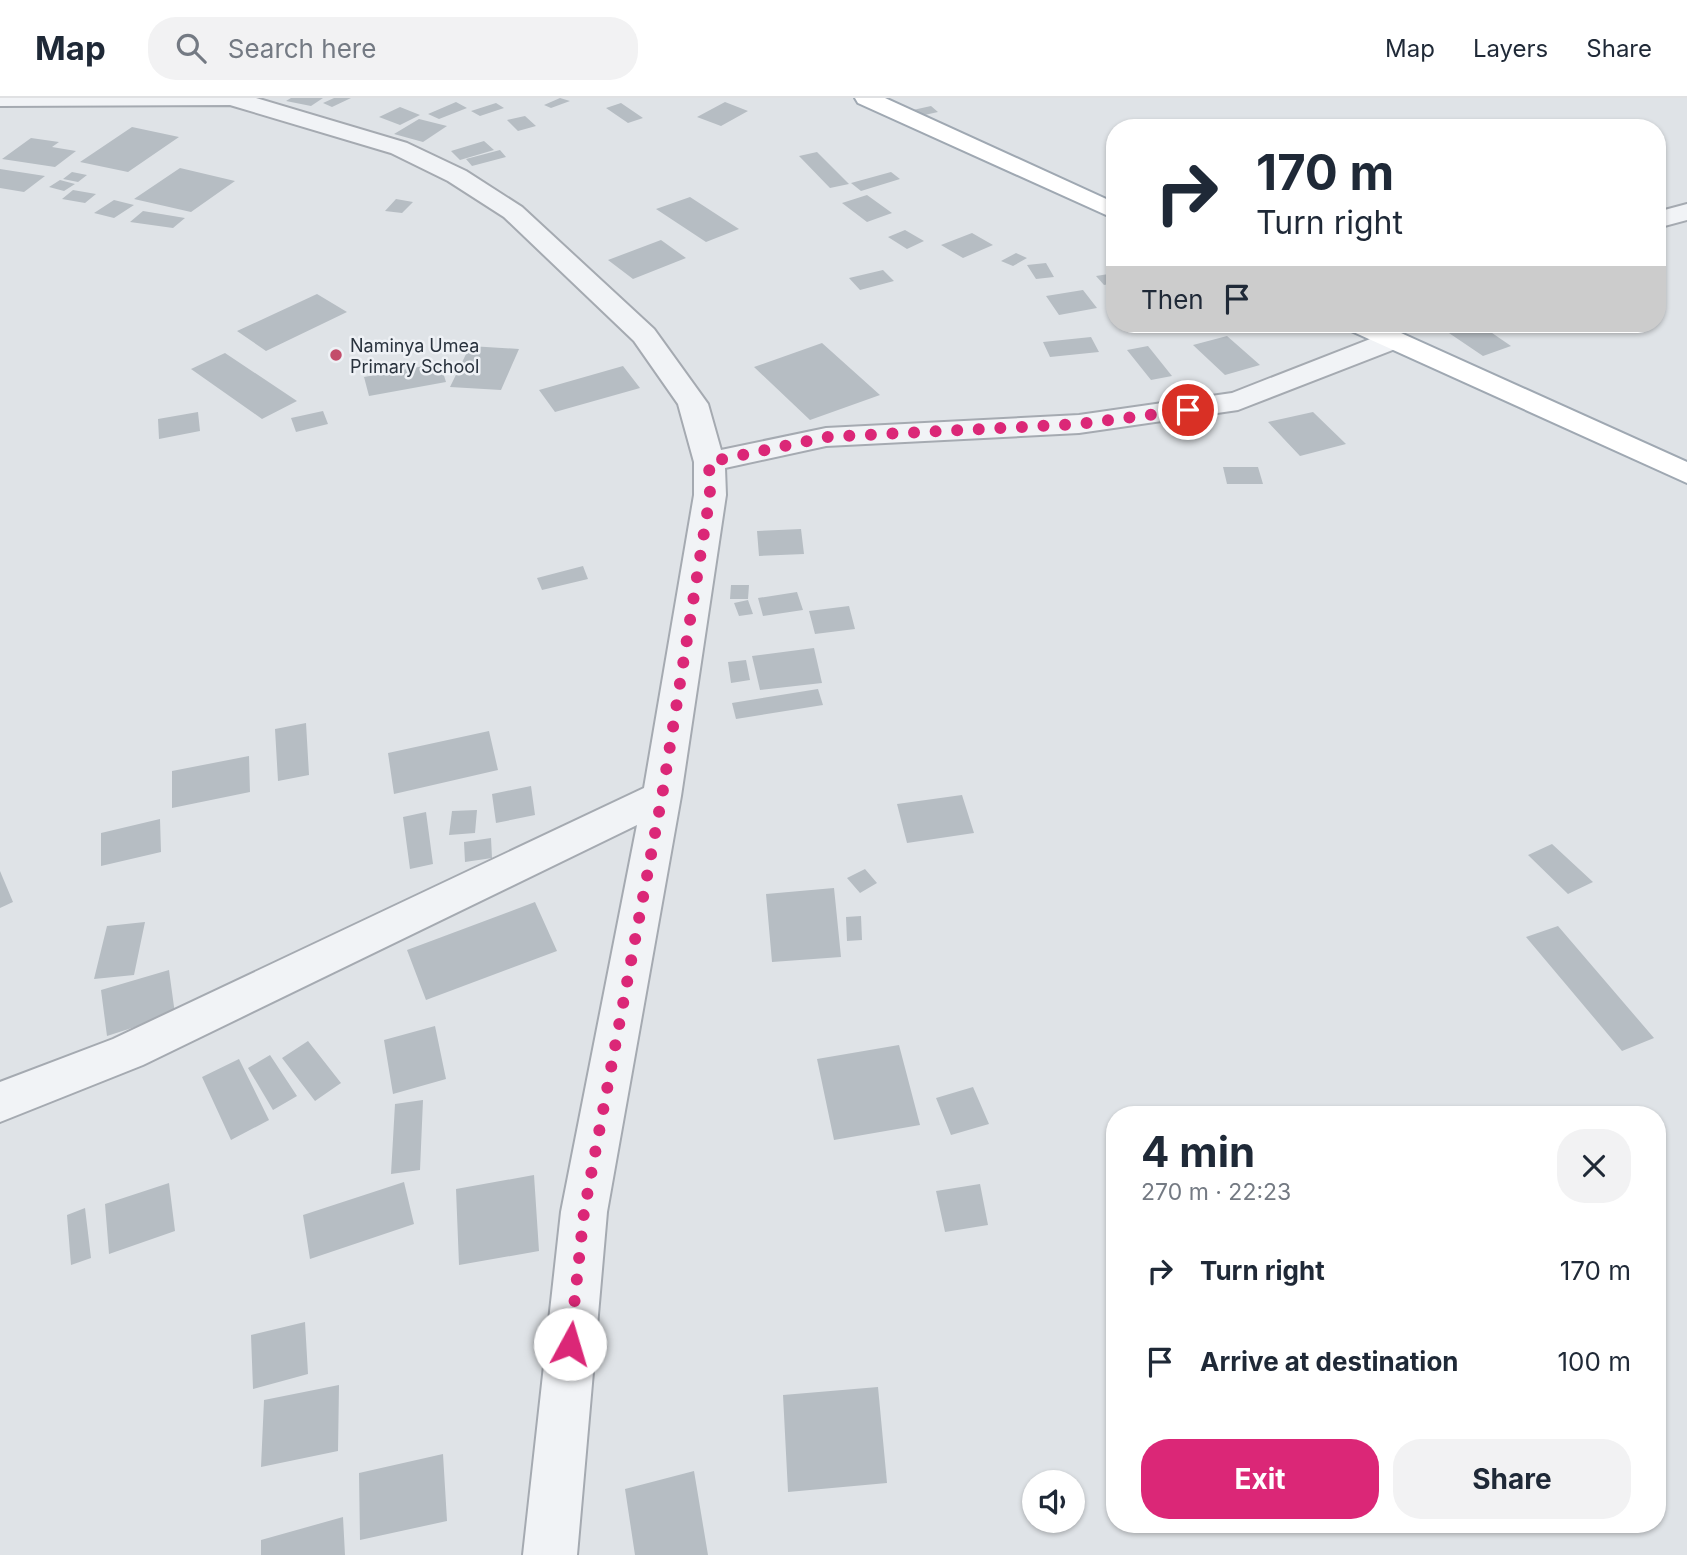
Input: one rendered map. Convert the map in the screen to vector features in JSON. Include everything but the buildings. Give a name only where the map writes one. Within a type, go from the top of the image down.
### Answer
[{"type":"main road","points":[[866,98],[1106,208]]},
{"type":"main road","points":[[1379,333],[1687,474]]},
{"type":"street","points":[[0,99],[239,99],[399,148],[457,176],[513,212],[644,335],[693,404],[709,462],[710,495],[662,796],[584,1212],[550,1555]]},
{"type":"street","points":[[1666,218],[1687,212]]},
{"type":"street","points":[[709,462],[826,437],[1079,424],[1238,401],[1393,340]]},
{"type":"street","points":[[0,1102],[128,1052],[662,796]]},
{"type":"place","name":"Naminya Umea Primary School","points":[[336,355]]},
{"type":"route","points":[[570,1344],[584,1212],[662,796],[710,495],[709,462],[826,437],[1079,424],[1188,410]]}]
